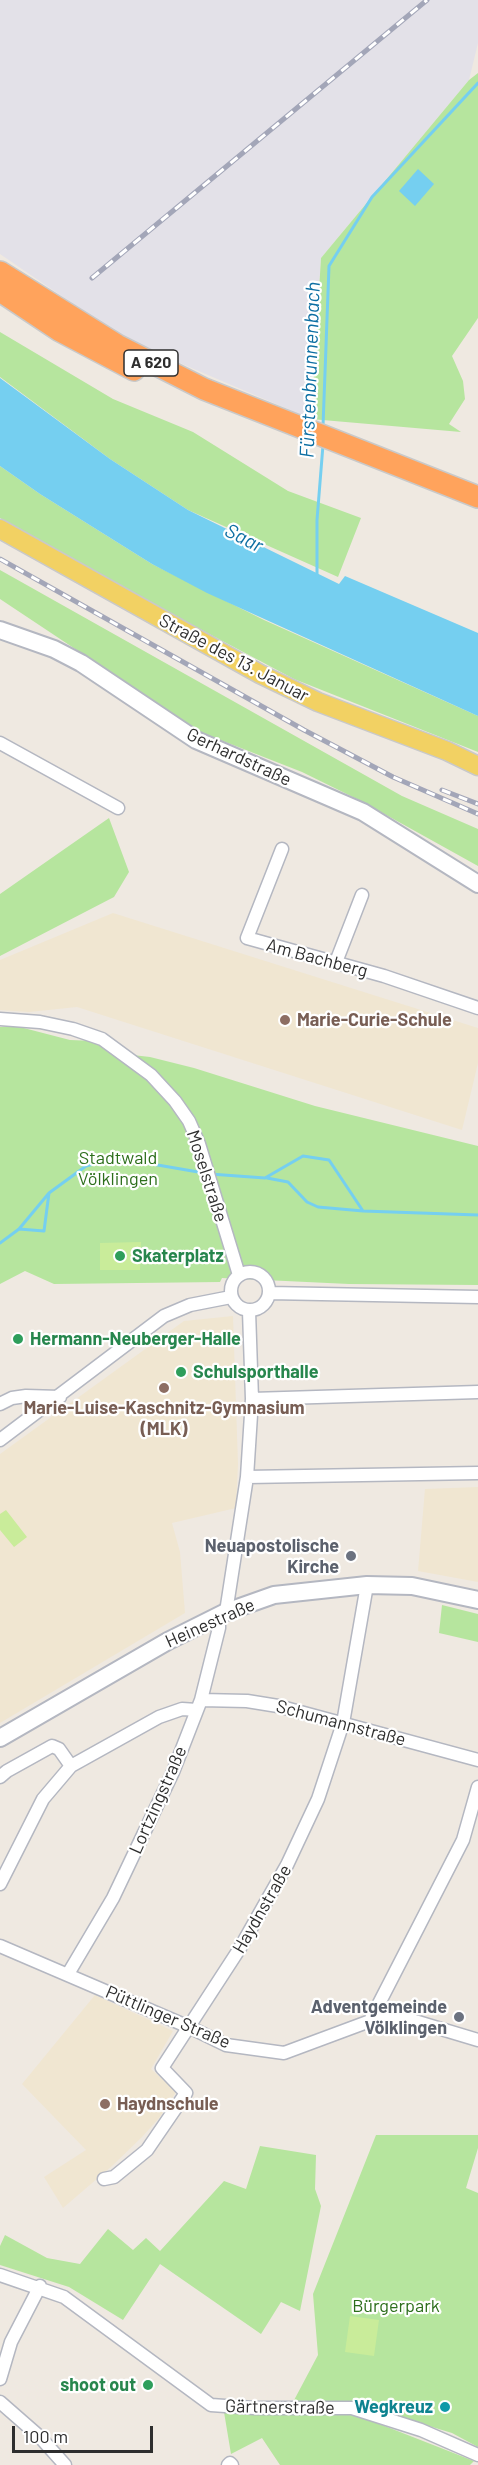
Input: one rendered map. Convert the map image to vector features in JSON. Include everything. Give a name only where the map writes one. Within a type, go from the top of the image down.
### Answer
[{"type":"highway","name":"A 620","points":[[0,272],[69,317],[128,351],[311,439]]},
{"type":"highway","name":"A 620","points":[[0,291],[60,330],[108,357],[198,400],[334,448],[478,510]]},
{"type":"highway","name":"A 620","points":[[334,448],[478,497]]},
{"type":"main road","name":"Straße des 13. Januar","points":[[0,530],[260,674],[318,702],[447,751],[478,766]]},
{"type":"street","name":"Gerhardstraße","points":[[0,630],[54,649],[81,663],[196,740],[363,812],[478,884]]},
{"type":"street","points":[[0,743],[118,808]]},
{"type":"street","name":"Am Bachberg","points":[[282,849],[247,938],[336,962],[478,1008]]},
{"type":"street","points":[[336,962],[362,895]]},
{"type":"street","name":"Moselstraße","points":[[0,1019],[40,1022],[74,1029],[102,1039],[151,1075],[189,1121],[210,1175],[239,1275]]},
{"type":"street","points":[[249,1272],[259,1274],[267,1282],[269,1293],[266,1302],[259,1309],[249,1311],[235,1304],[231,1297],[233,1281],[239,1275],[249,1272]]},
{"type":"street","points":[[269,1293],[478,1297]]},
{"type":"street","points":[[0,1440],[164,1316],[190,1305],[231,1297]]},
{"type":"street","name":"Lortzingstraße","points":[[68,1974],[113,1898],[143,1838],[199,1705],[229,1592],[247,1477],[252,1399],[249,1311]]},
{"type":"street","points":[[252,1399],[478,1392]]},
{"type":"street","points":[[0,1404],[12,1398],[26,1396],[60,1396]]},
{"type":"street","points":[[247,1477],[478,1473]]},
{"type":"street","name":"Heinestraße","points":[[0,1737],[168,1641],[222,1614],[274,1595],[367,1585],[412,1586],[478,1600]]},
{"type":"street","name":"Haydnstraße","points":[[104,2179],[114,2177],[147,2150],[186,2093],[162,2068],[240,1948],[287,1865],[318,1799],[343,1723],[367,1585]]},
{"type":"street","points":[[168,1641],[215,1609],[229,1592]]},
{"type":"street","name":"Schumannstraße","points":[[0,1884],[43,1799],[71,1766],[159,1717],[182,1709],[199,1705],[247,1701],[343,1723],[478,1760]]},
{"type":"street","points":[[0,1777],[52,1746],[59,1749],[71,1766]]},
{"type":"street","points":[[370,2021],[463,1840],[478,1787]]},
{"type":"street","name":"Püttlinger Straße","points":[[0,1946],[226,2045],[284,2053],[370,2021],[398,2016],[478,2040]]},
{"type":"street","name":"Gärtnerstraße","points":[[0,2275],[40,2286],[64,2297],[211,2405],[245,2408],[352,2408],[421,2430],[478,2455]]},
{"type":"street","points":[[0,2379],[11,2342],[40,2286]]},
{"type":"street","points":[[0,2402],[40,2437],[65,2465]]},
{"type":"shaded area","points":[[0,0],[478,0],[478,43],[469,80],[321,258],[311,419],[126,340],[0,254]]},
{"type":"shaded area","name":"Marie-Curie-Schule","points":[[113,913],[478,1028],[478,1063],[462,1130],[77,1007],[29,1012],[0,1010],[0,960]]},
{"type":"shaded area","name":"Marie-Luise-Kaschnitz-Gymnasium (MLK)","points":[[233,1316],[238,1464],[236,1508],[172,1523],[180,1552],[185,1613],[0,1723],[0,1454],[184,1321]]},
{"type":"shaded area","points":[[478,1487],[478,1582],[418,1571],[425,1489]]},
{"type":"shaded area","name":"Haydnschule","points":[[95,1995],[173,2031],[151,2069],[176,2092],[160,2117],[142,2137],[63,2208],[44,2177],[86,2150],[22,2084]]},
{"type":"green space","points":[[478,73],[478,318],[452,356],[463,381],[465,399],[449,424],[461,432],[311,419],[321,258],[469,80]]},
{"type":"green space","points":[[0,332],[113,399],[193,432],[288,491],[361,518],[338,577],[188,510],[110,459],[0,377]]},
{"type":"green space","points":[[0,466],[40,494],[152,564],[264,620],[478,716],[478,752],[294,679],[87,569],[0,518]]},
{"type":"green space","points":[[0,570],[402,796],[478,829],[478,866],[361,801],[302,772],[200,732],[0,599]]},
{"type":"green space","points":[[109,818],[129,872],[114,897],[0,956],[0,894]]},
{"type":"green space","name":"Stadtwald Völklingen","points":[[16,1026],[70,1040],[95,1041],[115,1053],[150,1057],[194,1068],[315,1106],[478,1146],[478,1285],[349,1284],[222,1278],[220,1282],[54,1284],[25,1271],[0,1284],[0,1027]]},
{"type":"green space","name":"Skaterplatz","points":[[141,1242],[140,1270],[100,1270],[100,1243]]},
{"type":"green space","points":[[6,1510],[27,1537],[14,1547],[0,1530],[0,1514]]},
{"type":"green space","points":[[442,1605],[478,1614],[478,1642],[439,1633]]},
{"type":"green space","name":"Bürgerpark","points":[[376,2135],[478,2135],[478,2148],[466,2188],[478,2193],[478,2447],[452,2433],[366,2407],[292,2404],[318,2355],[313,2294]]},
{"type":"green space","points":[[260,2146],[316,2155],[315,2189],[321,2206],[300,2311],[281,2302],[261,2334],[160,2264],[123,2320],[69,2287],[0,2265],[0,2246],[5,2235],[47,2258],[80,2264],[108,2229],[133,2250],[146,2238],[160,2251],[224,2181],[246,2189]]},
{"type":"green space","points":[[350,2316],[379,2320],[374,2356],[345,2352]]},
{"type":"green space","points":[[224,2412],[349,2412],[474,2461],[470,2465],[280,2465],[262,2438],[231,2454]]},
{"type":"water","points":[[418,169],[434,184],[415,206],[399,191]]},
{"type":"water","name":"Saar","points":[[0,378],[110,459],[188,510],[339,584],[345,576],[478,633],[478,716],[207,593],[152,564],[40,494],[0,466]]},
{"type":"waterway","name":"Fürstenbrunnenbach","points":[[323,426],[329,266],[372,197],[478,83]]},
{"type":"waterway","name":"Fürstenbrunnenbach","points":[[317,576],[317,520],[323,445]]},
{"type":"waterway","points":[[210,1174],[265,1178],[303,1156],[329,1160],[363,1211],[478,1215]]},
{"type":"waterway","points":[[0,1243],[19,1229],[44,1231],[49,1193],[86,1166],[117,1158],[204,1173]]},
{"type":"waterway","points":[[267,1178],[288,1182],[307,1202],[318,1207],[363,1211]]},
{"type":"waterway","points":[[19,1229],[49,1193]]},
{"type":"railway","points":[[92,278],[427,0]]},
{"type":"railway","points":[[0,559],[304,730],[393,777],[478,814]]},
{"type":"railway","points":[[442,790],[478,804]]},
{"type":"place","name":"Marie-Curie-Schule","points":[[285,1020]]},
{"type":"place","name":"Skaterplatz","points":[[120,1256]]},
{"type":"place","name":"Hermann-Neuberger-Halle","points":[[18,1339]]},
{"type":"place","name":"Schulsporthalle","points":[[181,1372]]},
{"type":"place","name":"Marie-Luise-Kaschnitz-Gymnasium (MLK)","points":[[164,1388]]},
{"type":"place","name":"Neuapostolische Kirche","points":[[351,1556]]},
{"type":"place","name":"Adventgemeinde Völklingen","points":[[459,2017]]},
{"type":"place","name":"Haydnschule","points":[[105,2104]]},
{"type":"place","name":"shoot out","points":[[148,2385]]},
{"type":"place","name":"Wegkreuz","points":[[445,2407]]}]
